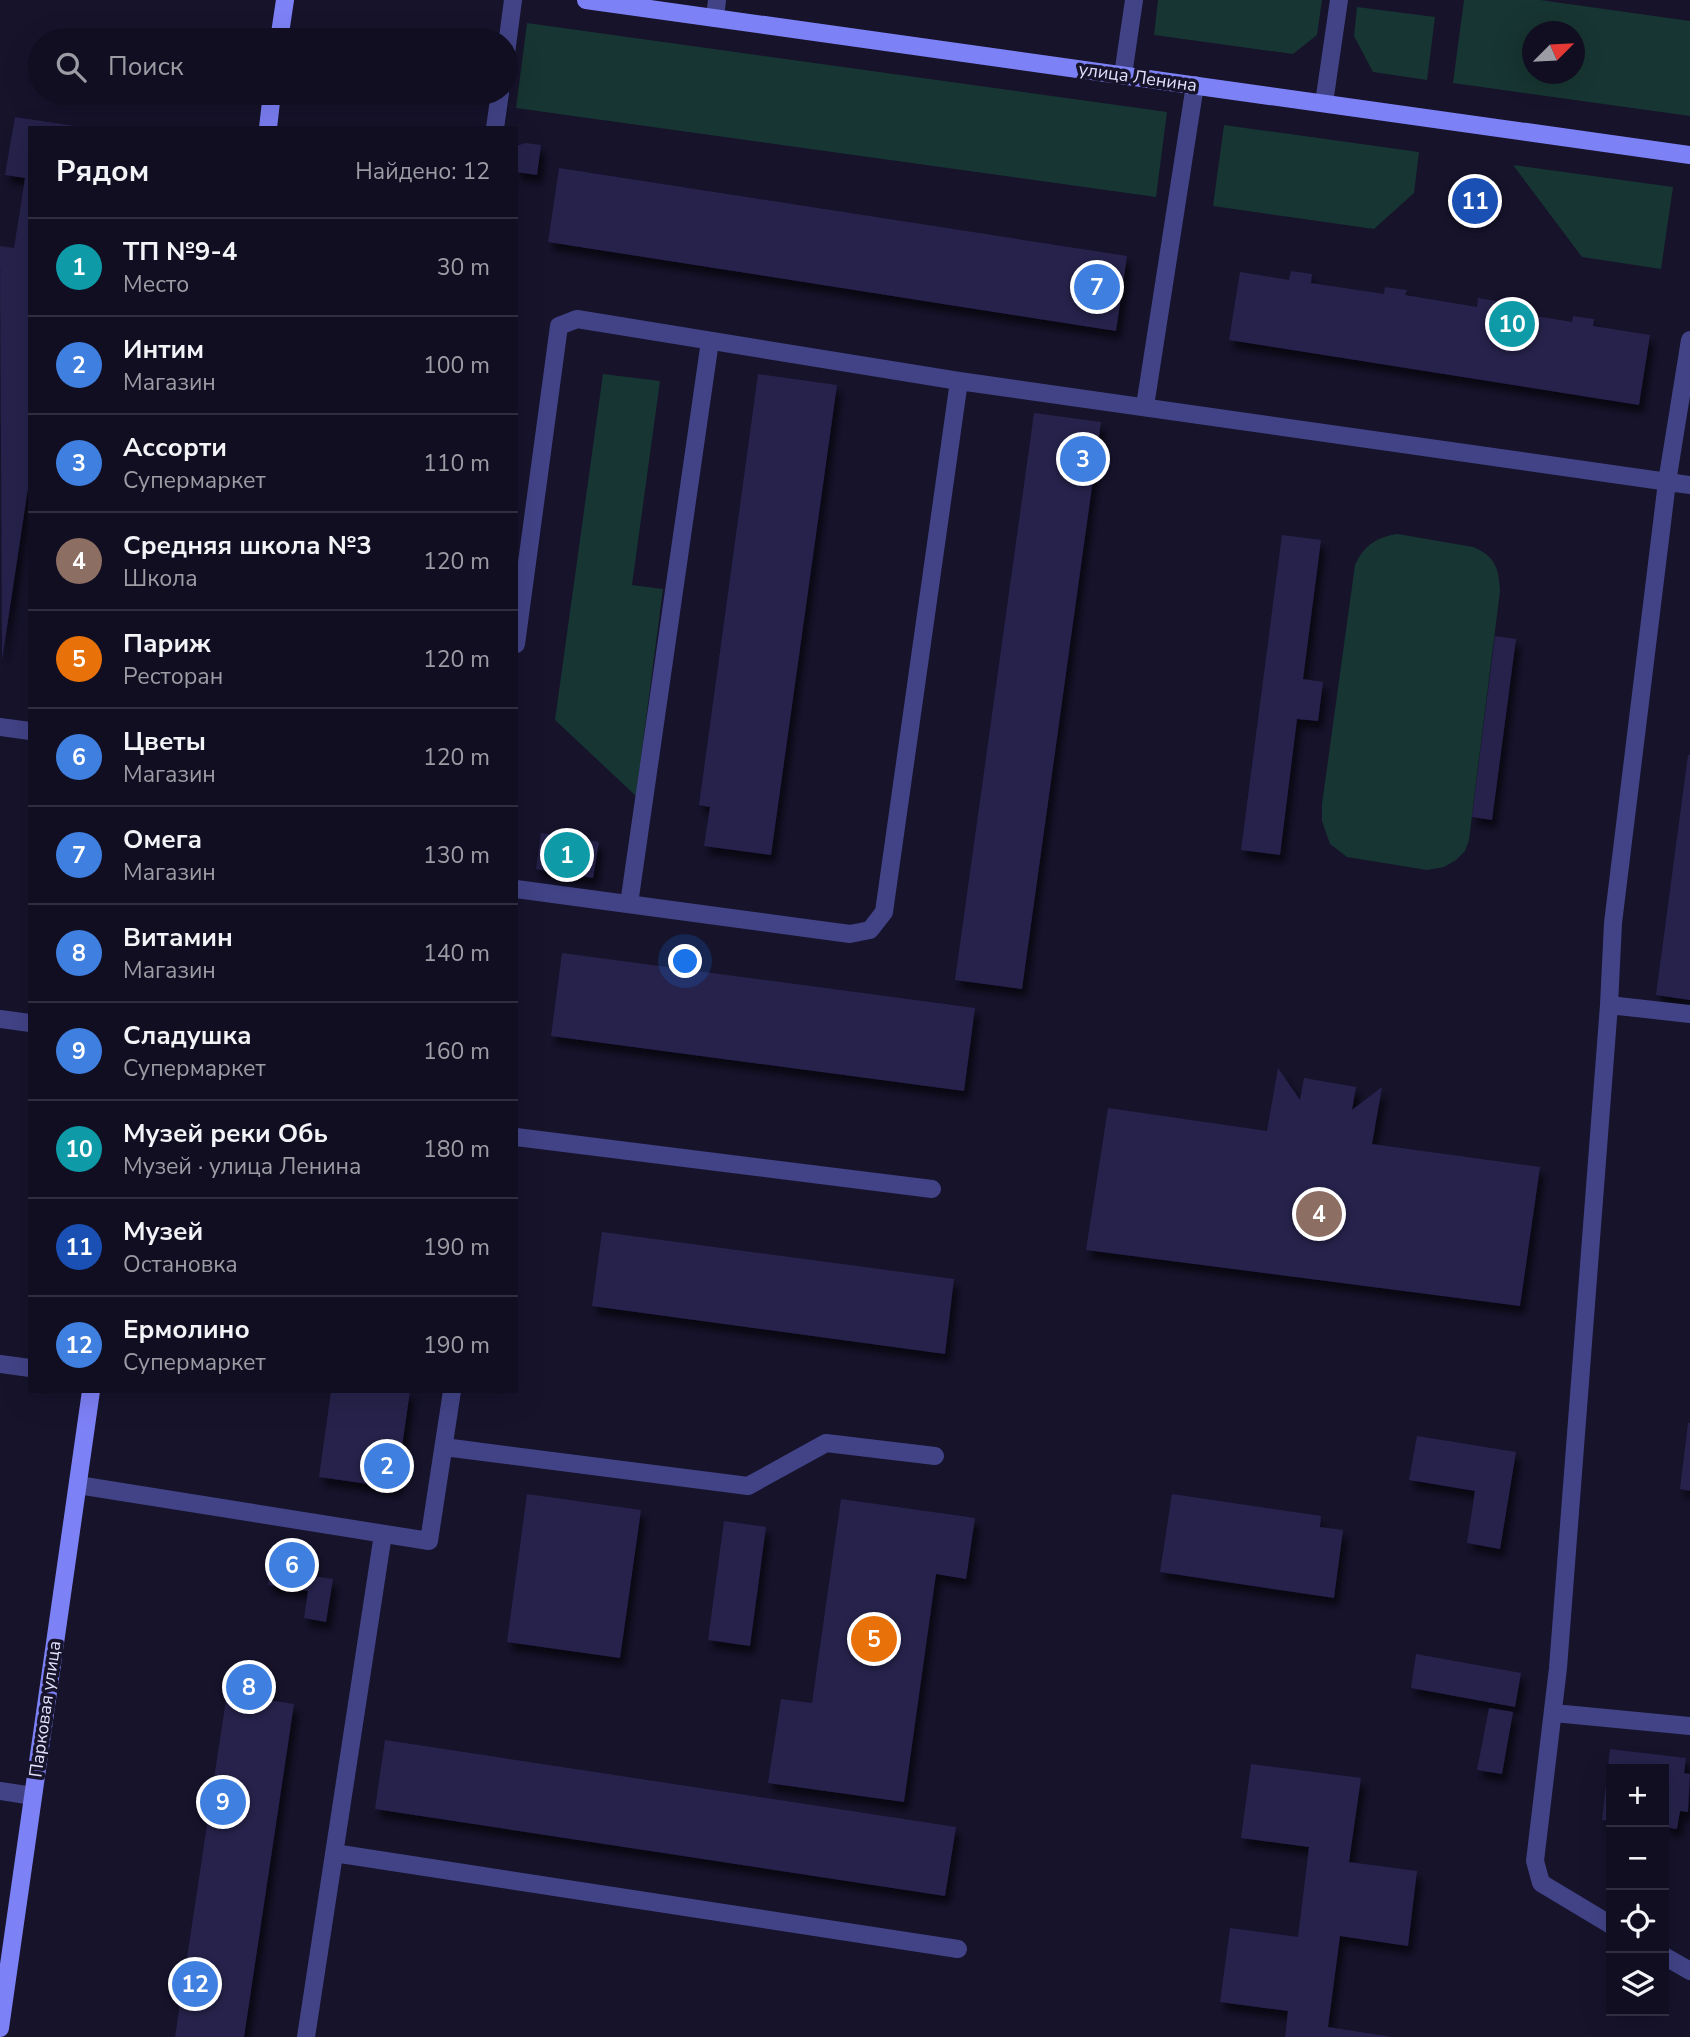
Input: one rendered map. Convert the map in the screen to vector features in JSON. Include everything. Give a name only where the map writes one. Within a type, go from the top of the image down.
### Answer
[{"type":"main road","points":[[281,28],[285,0]]},
{"type":"main road","name":"улица Ленина","points":[[586,0],[716,9],[1123,75],[1690,155]]},
{"type":"main road","points":[[268,126],[271,105]]},
{"type":"main road","name":"Парковая улица","points":[[0,2028],[91,1393]]},
{"type":"lane","points":[[509,28],[513,0]]},
{"type":"lane","points":[[1123,75],[1134,0]]},
{"type":"lane","points":[[1324,103],[1339,0]]},
{"type":"lane","points":[[1145,406],[1195,85]]},
{"type":"lane","points":[[495,126],[498,105]]},
{"type":"lane","points":[[518,629],[559,326],[577,319],[959,381],[1690,485]]},
{"type":"lane","points":[[1606,1921],[1541,1883],[1535,1861],[1554,1713],[1609,1005],[1613,923],[1667,482],[1690,340]]},
{"type":"lane","points":[[629,904],[710,341]]},
{"type":"lane","points":[[518,889],[850,934],[870,930],[884,912],[959,381]]},
{"type":"lane","points":[[0,727],[28,732]]},
{"type":"lane","points":[[1609,1005],[1690,1014]]},
{"type":"lane","points":[[0,1019],[28,1023]]},
{"type":"lane","points":[[518,1137],[932,1189]]},
{"type":"lane","points":[[0,1364],[28,1368]]},
{"type":"lane","points":[[78,1485],[429,1541],[452,1393]]},
{"type":"lane","points":[[444,1447],[748,1486],[826,1443],[935,1456]]},
{"type":"lane","points":[[306,2037],[383,1534]]},
{"type":"lane","points":[[1554,1713],[1690,1726]]},
{"type":"lane","points":[[0,1791],[33,1796]]},
{"type":"lane","points":[[334,1853],[958,1949]]},
{"type":"lane","points":[[1669,1959],[1690,1971]]},
{"type":"green space","points":[[1158,0],[1322,0],[1317,35],[1293,54],[1154,35]]},
{"type":"green space","points":[[1464,0],[1540,0],[1690,21],[1690,116],[1453,83]]},
{"type":"green space","points":[[1357,7],[1435,17],[1427,80],[1373,72],[1354,36]]},
{"type":"green space","points":[[527,23],[1167,112],[1156,197],[516,108]]},
{"type":"green space","points":[[1224,125],[1419,152],[1414,193],[1374,229],[1213,206]]},
{"type":"green space","points":[[1513,165],[1673,187],[1661,269],[1582,257]]},
{"type":"green space","points":[[603,374],[660,381],[632,585],[663,589],[636,796],[555,720]]},
{"type":"green space","points":[[1398,534],[1473,547],[1486,554],[1497,569],[1500,591],[1469,840],[1465,851],[1456,860],[1444,867],[1427,870],[1347,857],[1330,844],[1322,821],[1322,804],[1355,565],[1372,543]]},
{"type":"building","points":[[15,117],[75,126],[28,126],[28,488],[2,660],[0,246],[14,248],[25,178],[5,175]]},
{"type":"building","points":[[525,143],[541,145],[537,175],[518,172],[518,145]]},
{"type":"building","points":[[559,168],[1127,256],[1116,331],[548,242]]},
{"type":"building","points":[[1291,271],[1312,274],[1311,283],[1384,294],[1385,287],[1407,290],[1405,295],[1477,307],[1478,298],[1500,302],[1499,310],[1572,322],[1573,316],[1594,319],[1593,326],[1650,335],[1639,405],[1229,340],[1240,272],[1289,280]]},
{"type":"building","points":[[758,374],[837,385],[771,855],[704,846],[710,807],[699,805]]},
{"type":"building","points":[[1034,413],[1101,422],[1022,989],[955,980]]},
{"type":"building","points":[[1282,535],[1321,540],[1303,679],[1323,682],[1318,721],[1297,719],[1280,855],[1241,850]]},
{"type":"building","points":[[1495,636],[1516,639],[1492,820],[1472,817]]},
{"type":"building","points":[[1690,755],[1690,1000],[1656,995]]},
{"type":"building","points":[[541,833],[599,842],[593,878],[536,869]]},
{"type":"building","points":[[562,953],[975,1008],[964,1091],[551,1036]]},
{"type":"building","points":[[1278,1068],[1300,1100],[1304,1078],[1356,1087],[1352,1110],[1382,1087],[1372,1144],[1540,1167],[1520,1306],[1086,1250],[1108,1108],[1267,1131]]},
{"type":"building","points":[[602,1232],[954,1279],[945,1354],[592,1306]]},
{"type":"building","points":[[331,1393],[410,1393],[396,1488],[319,1477]]},
{"type":"building","points":[[1690,1423],[1690,1491],[1680,1489]]},
{"type":"building","points":[[1417,1436],[1516,1452],[1500,1549],[1467,1543],[1475,1491],[1409,1480]]},
{"type":"building","points":[[527,1494],[641,1510],[620,1658],[507,1642]]},
{"type":"building","points":[[1172,1494],[1321,1516],[1320,1527],[1343,1530],[1334,1598],[1160,1572]]},
{"type":"building","points":[[841,1499],[975,1518],[966,1579],[936,1574],[904,1802],[768,1783],[781,1699],[812,1703]]},
{"type":"building","points":[[724,1521],[766,1527],[750,1646],[708,1640]]},
{"type":"building","points":[[274,1547],[314,1553],[311,1576],[333,1579],[326,1622],[304,1618],[308,1591],[268,1585]]},
{"type":"building","points":[[1416,1654],[1521,1673],[1515,1707],[1411,1688]]},
{"type":"building","points":[[230,1673],[271,1679],[268,1700],[294,1704],[244,2037],[175,2037]]},
{"type":"building","points":[[1489,1708],[1513,1712],[1502,1774],[1477,1770]]},
{"type":"building","points":[[385,1740],[956,1827],[945,1896],[375,1809]]},
{"type":"building","points":[[1610,1749],[1686,1758],[1684,1773],[1690,1774],[1688,1812],[1680,1811],[1677,1829],[1669,1828],[1669,1764],[1608,1764]]},
{"type":"building","points":[[1251,1764],[1361,1778],[1349,1862],[1417,1871],[1408,1946],[1340,1936],[1328,2027],[1392,2037],[1285,2037],[1288,2011],[1220,2002],[1230,1928],[1298,1937],[1309,1847],[1241,1838]]},
{"type":"building","points":[[1606,1784],[1606,1820],[1602,1820]]},
{"type":"place","name":"Музей","points":[[1475,201]]},
{"type":"place","name":"Омега","points":[[1097,287]]},
{"type":"place","name":"Музей реки Обь","points":[[1512,324]]},
{"type":"place","name":"Ассорти","points":[[1083,459]]},
{"type":"place","name":"ТП №9-4","points":[[567,855]]},
{"type":"place","name":"Средняя школа №3","points":[[1319,1214]]},
{"type":"place","name":"Интим","points":[[387,1466]]},
{"type":"place","name":"Цветы","points":[[292,1565]]},
{"type":"place","name":"Париж","points":[[874,1639]]},
{"type":"place","name":"Витамин","points":[[249,1687]]},
{"type":"place","name":"Сладушка","points":[[223,1802]]},
{"type":"place","name":"Ермолино","points":[[195,1984]]}]
